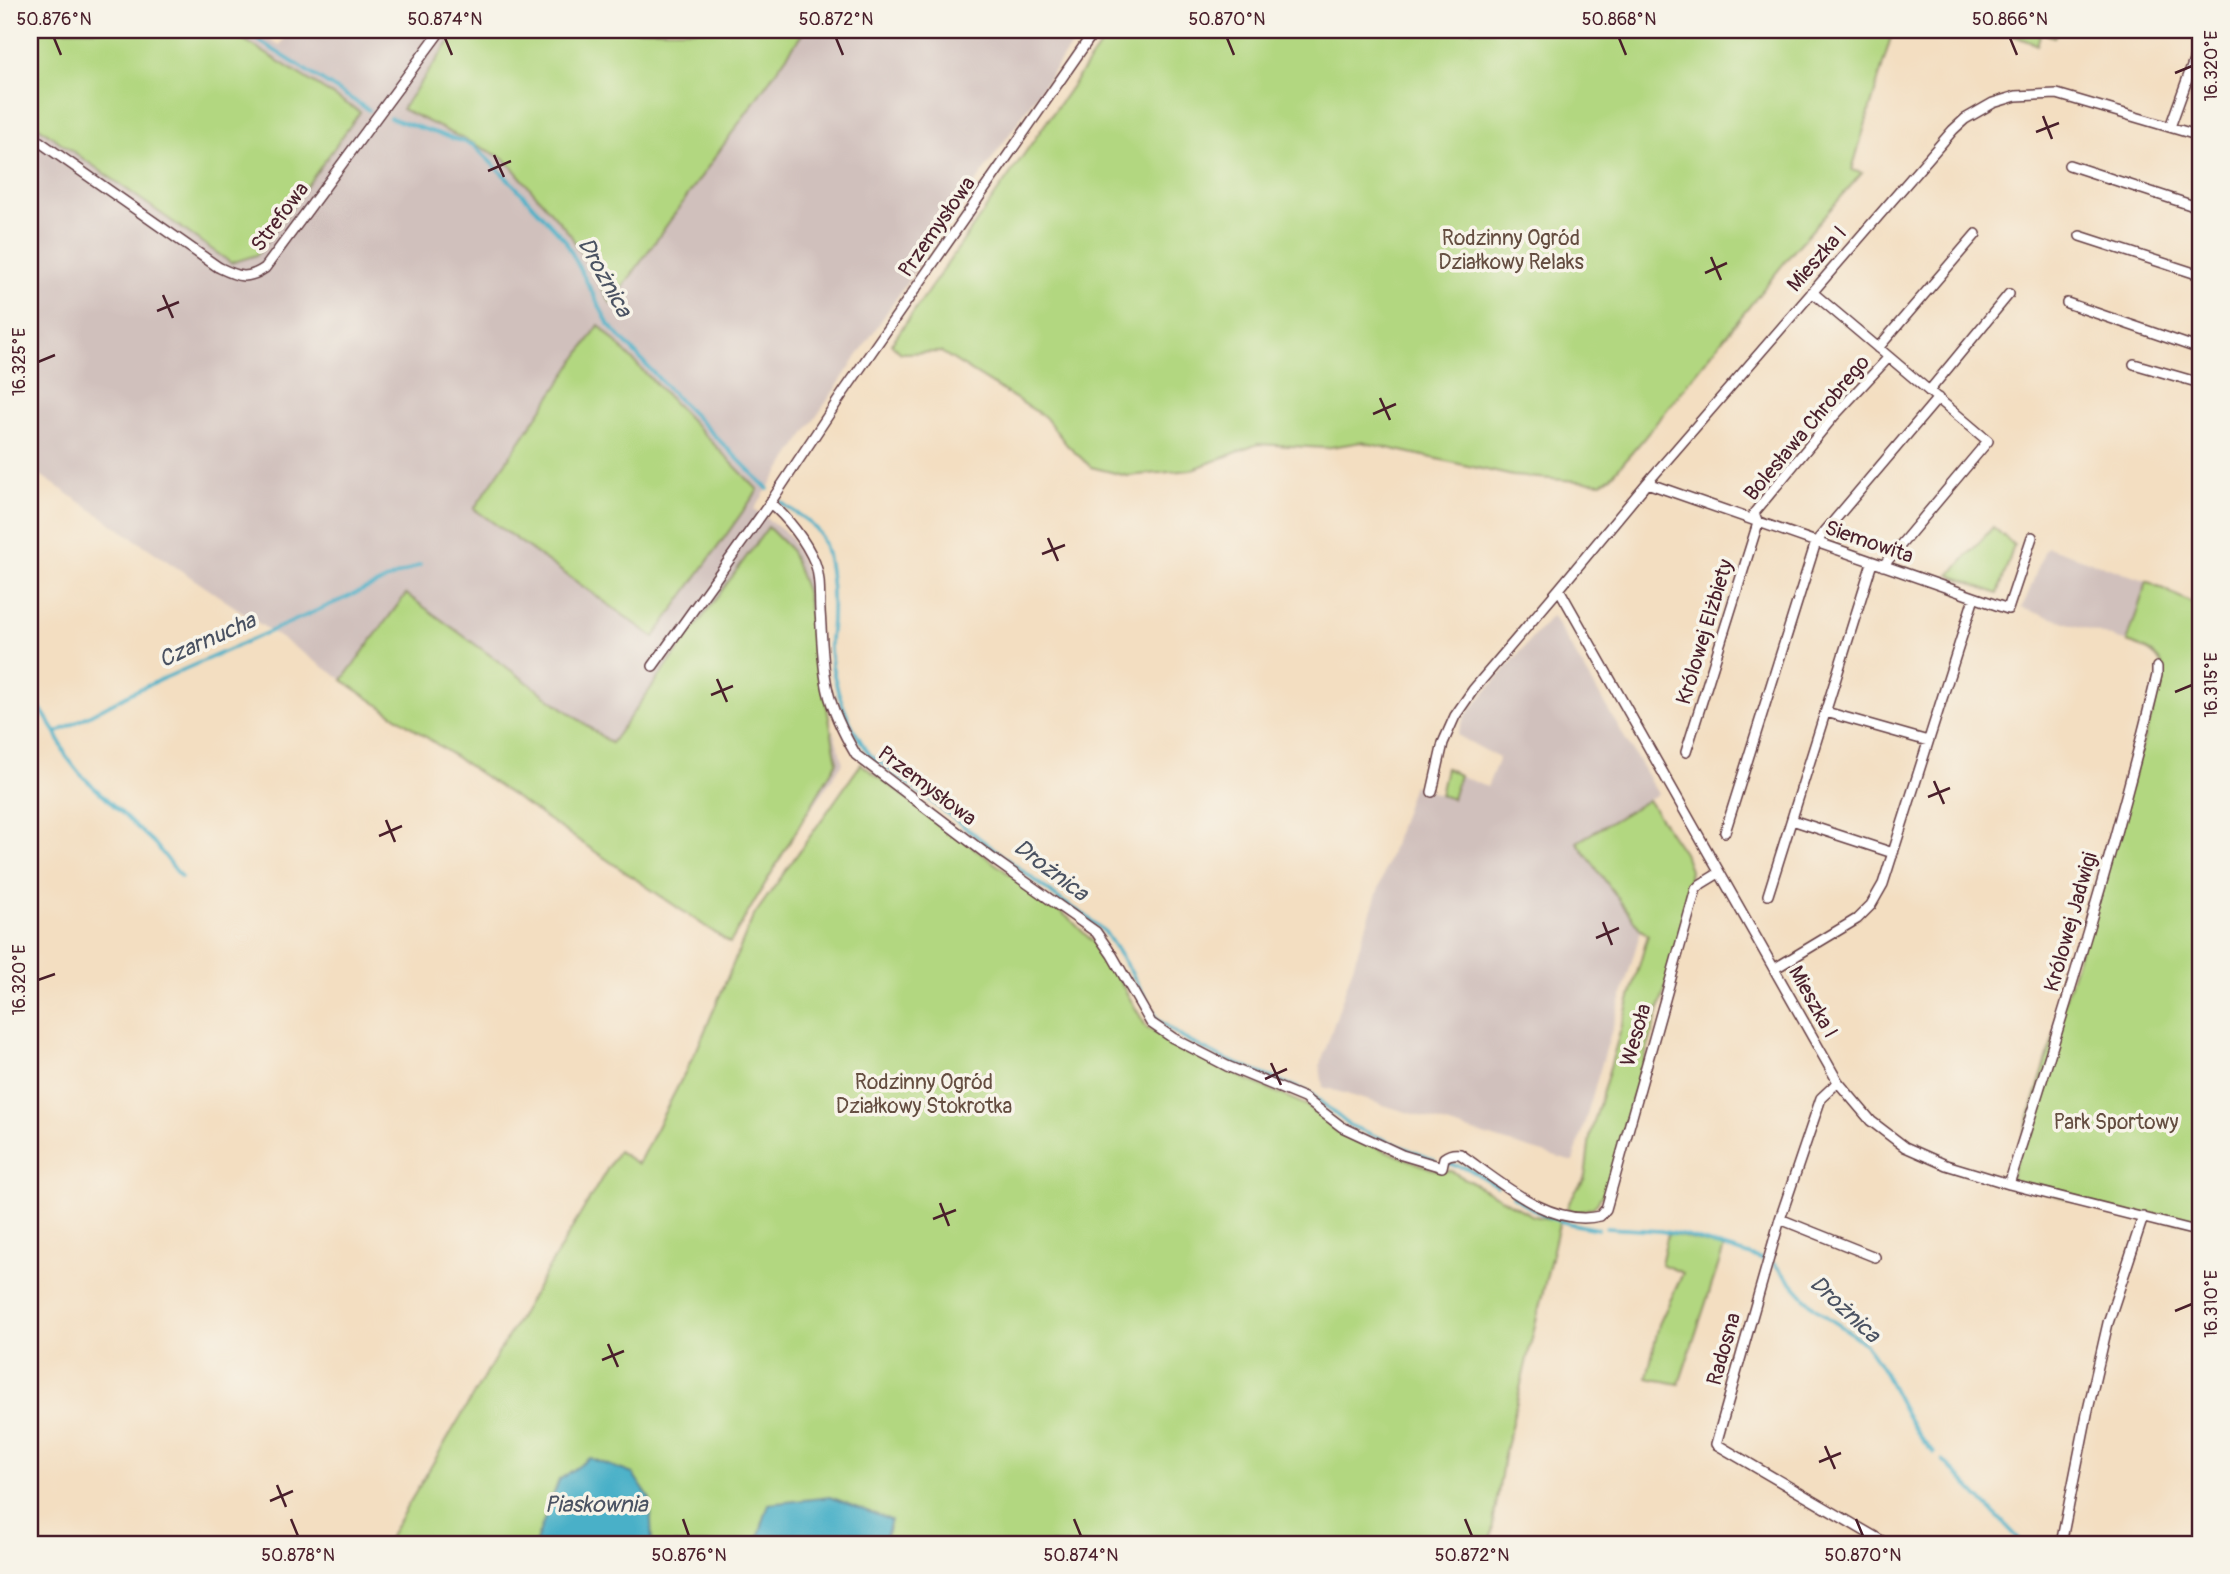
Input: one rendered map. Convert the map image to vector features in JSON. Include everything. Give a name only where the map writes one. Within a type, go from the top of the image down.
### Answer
[{"type":"street","name":"Strefowa","points":[[30,135],[218,267],[247,277],[265,268],[441,30]]},
{"type":"street","name":"Przemysłowa","points":[[1096,30],[850,382],[769,503],[799,537],[815,564],[820,586],[822,641],[828,692],[845,735],[856,755],[993,859],[1096,932],[1151,1023],[1173,1038],[1227,1066],[1304,1098],[1342,1127],[1402,1155],[1442,1167],[1444,1158],[1448,1155],[1460,1154],[1541,1209],[1576,1218],[1600,1216]]},
{"type":"street","points":[[2170,127],[2200,44]]},
{"type":"street","name":"Mieszka I","points":[[1432,792],[1443,743],[1455,716],[1473,690],[1647,483],[1953,130],[1987,106],[2016,96],[2057,94],[2200,136]]},
{"type":"street","points":[[2069,164],[2200,208]]},
{"type":"street","points":[[1878,348],[1976,234]]},
{"type":"street","points":[[2080,236],[2200,275]]},
{"type":"street","name":"Bolesława Chrobrego","points":[[1812,292],[1988,441],[1883,566]]},
{"type":"street","points":[[1929,391],[2010,294]]},
{"type":"street","points":[[2067,303],[2200,349]]},
{"type":"street","name":"Bolesława Chrobrego","points":[[1758,523],[1754,513],[1758,507],[1834,416],[1889,357]]},
{"type":"street","points":[[2134,363],[2200,383]]},
{"type":"street","points":[[1725,832],[1816,542],[1938,398]]},
{"type":"street","name":"Siemowita","points":[[1647,483],[2008,609],[2032,537]]},
{"type":"street","points":[[653,666],[769,503]]},
{"type":"street","name":"Królowej Elżbiety","points":[[1686,752],[1758,523]]},
{"type":"street","points":[[1768,895],[1872,563]]},
{"type":"street","name":"Mieszka I","points":[[1559,589],[1838,1082],[1871,1121],[1905,1147],[1946,1166],[2200,1232]]},
{"type":"street","points":[[1774,969],[1857,919],[1871,905],[1883,884],[1974,597]]},
{"type":"street","name":"Królowej Jadwigi","points":[[2009,1184],[2084,944],[2140,744],[2157,667]]},
{"type":"street","points":[[1826,712],[1928,741]]},
{"type":"street","points":[[1792,820],[1893,853]]},
{"type":"street","name":"Wesoła","points":[[1600,1216],[1606,1209],[1696,890],[1700,884],[1719,873]]},
{"type":"street","name":"Radosna","points":[[1838,1082],[1821,1098],[1780,1219],[1716,1444],[1887,1544]]},
{"type":"street","points":[[2061,1544],[2108,1323],[2143,1217]]},
{"type":"street","points":[[1780,1219],[1875,1257]]},
{"type":"shaded area","points":[[30,30],[251,30],[280,45],[291,30],[1082,30],[754,509],[790,536],[810,580],[816,672],[843,763],[770,868],[730,943],[30,468]]},
{"type":"shaded area","points":[[2048,547],[2147,581],[2127,642],[2021,608]]},
{"type":"shaded area","points":[[1552,615],[1658,794],[1577,842],[1641,930],[1573,1162],[1323,1087],[1320,1066],[1413,785],[1452,799],[1459,775],[1487,787],[1499,758],[1457,735],[1465,716]]},
{"type":"green space","points":[[30,30],[228,30],[360,112],[257,255],[231,263],[30,121]]},
{"type":"green space","points":[[458,30],[805,30],[611,304],[570,234],[505,159],[402,109]]},
{"type":"green space","name":"Rodzinny Ogród Działkowy Relaks","points":[[1111,30],[1893,30],[1852,170],[1862,173],[1792,253],[1640,443],[1611,477],[1602,483],[1513,476],[1361,442],[1325,448],[1258,444],[1191,470],[1127,476],[1091,467],[1067,445],[1045,417],[941,352],[901,353],[891,344]]},
{"type":"green space","points":[[2000,30],[2058,30],[2054,37],[2041,32],[2037,45]]},
{"type":"green space","points":[[599,325],[758,490],[654,637],[474,509]]},
{"type":"green space","points":[[768,527],[790,549],[806,591],[837,762],[730,943],[342,680],[406,594],[611,743]]},
{"type":"green space","points":[[1993,527],[2014,545],[1998,594],[1950,575]]},
{"type":"green space","name":"Park Sportowy","points":[[2147,581],[2200,607],[2200,1225],[2143,1217],[2009,1184],[2164,673],[2156,657],[2127,642]]},
{"type":"green space","name":"Rodzinny Ogród Działkowy Stokrotka","points":[[861,764],[1070,919],[1103,952],[1147,1028],[1232,1073],[1306,1105],[1336,1131],[1432,1169],[1451,1171],[1533,1216],[1560,1220],[1504,1456],[1490,1544],[385,1544],[618,1151],[638,1164],[698,1047],[753,917]]},
{"type":"green space","points":[[1446,768],[1459,775],[1452,799],[1440,795]]},
{"type":"green space","points":[[1648,800],[1684,853],[1690,870],[1682,932],[1605,1191],[1594,1207],[1577,1213],[1567,1209],[1584,1179],[1591,1133],[1648,935],[1641,930],[1577,842]]},
{"type":"green space","points":[[1668,1233],[1724,1248],[1679,1384],[1647,1378],[1659,1324],[1683,1273],[1661,1264]]},
{"type":"water","name":"Piaskownia","points":[[590,1458],[633,1474],[650,1499],[652,1544],[535,1544],[559,1480]]},
{"type":"water","points":[[830,1497],[891,1520],[884,1544],[756,1544],[769,1504]]},
{"type":"waterway","name":"Drożnica","points":[[242,30],[369,110]]},
{"type":"waterway","name":"Drożnica","points":[[390,118],[473,145],[514,185],[565,240],[609,325],[768,489]]},
{"type":"waterway","name":"Drożnica","points":[[781,502],[811,524],[825,546],[831,583],[830,646],[835,678],[848,718],[870,755],[1105,932],[1158,1020],[1183,1038],[1222,1058],[1310,1093],[1349,1125],[1434,1160]]},
{"type":"waterway","name":"Czarnucha","points":[[30,692],[56,733],[133,692],[420,565]]},
{"type":"waterway","points":[[56,733],[66,756],[80,774],[156,845],[181,877]]},
{"type":"waterway","name":"Drożnica","points":[[1447,1164],[1467,1168],[1497,1186]]},
{"type":"waterway","name":"Drożnica","points":[[1513,1196],[1534,1210],[1553,1218],[1598,1229]]},
{"type":"waterway","name":"Drożnica","points":[[1606,1228],[1661,1231],[1762,1259]]},
{"type":"waterway","name":"Drożnica","points":[[1774,1264],[1812,1305],[1869,1349],[1915,1429],[1934,1453]]},
{"type":"waterway","name":"Drożnica","points":[[1943,1460],[2024,1544]]}]
